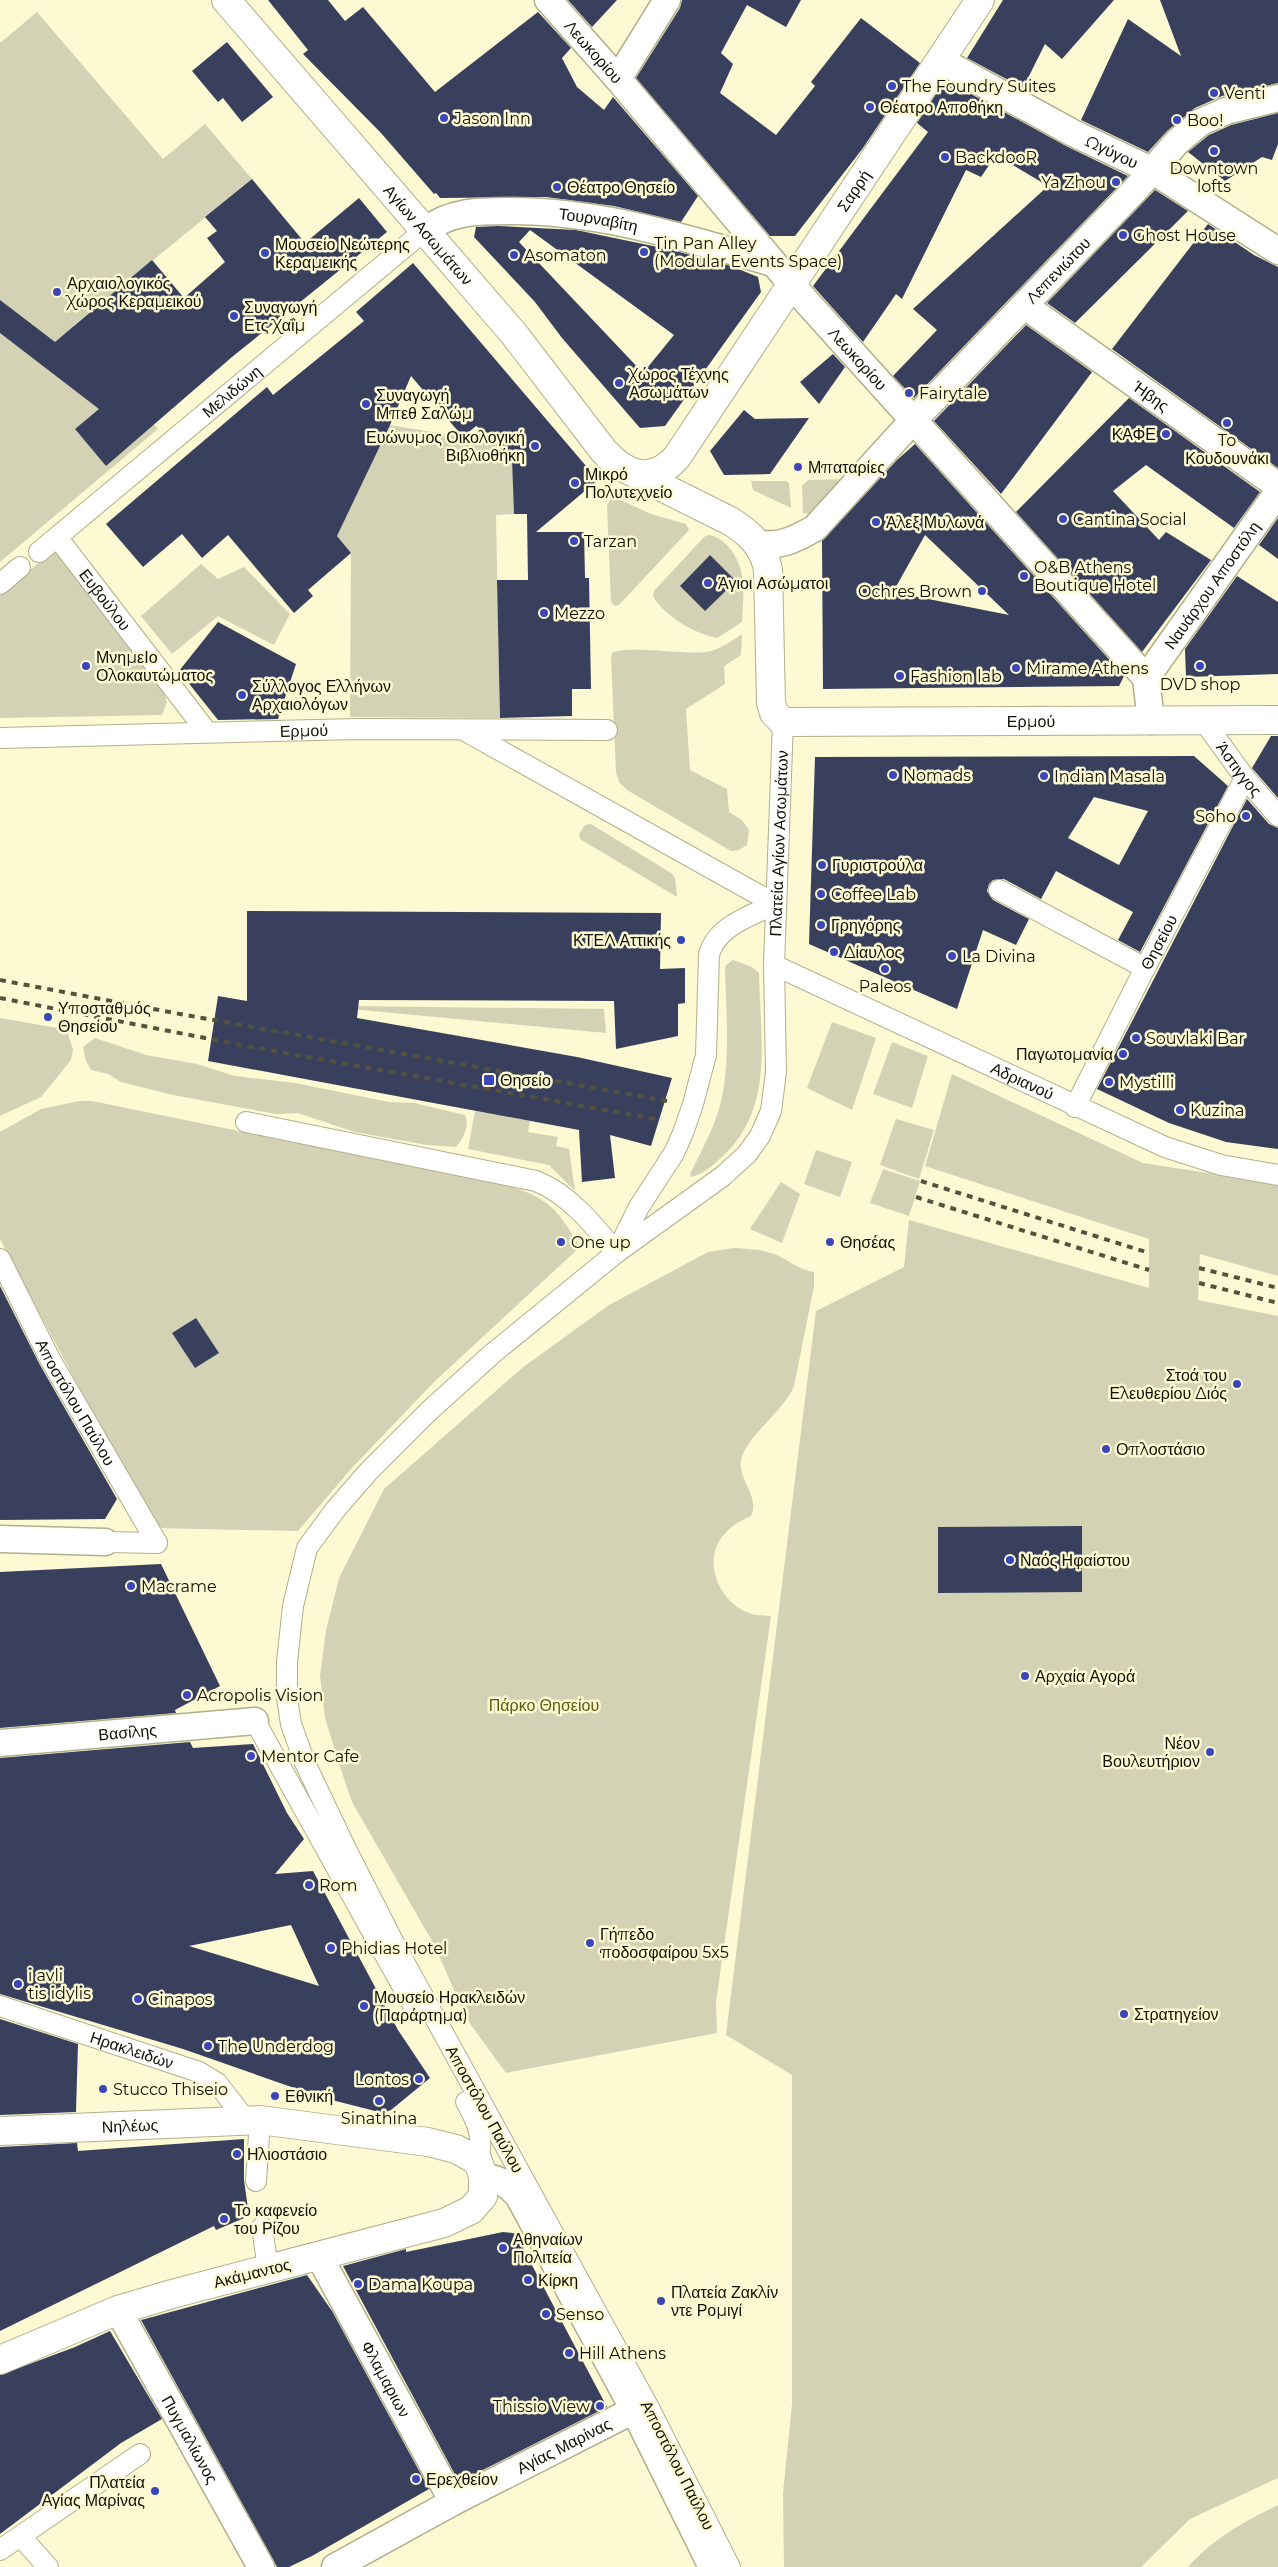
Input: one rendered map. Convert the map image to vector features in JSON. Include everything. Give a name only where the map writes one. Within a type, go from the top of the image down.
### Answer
[{"type":"street","name":"Αγίων Ασωμάτων","points":[[226,0],[514,334],[604,450],[631,472]]},
{"type":"street","name":"Λεωκορίου","points":[[548,0],[618,78],[791,284],[1146,678]]},
{"type":"street","points":[[618,78],[667,0]]},
{"type":"street","name":"Σαρρή","points":[[677,457],[980,0]]},
{"type":"street","name":"Ωγύγου","points":[[940,60],[1073,133],[1153,171],[1278,251]]},
{"type":"street","name":"Λεπενιώτου","points":[[765,545],[798,538],[815,528],[914,420],[1153,171],[1177,142],[1201,122],[1226,111],[1278,98]]},
{"type":"street","name":"Τουρναβίτη","points":[[424,231],[438,220],[466,211],[540,211],[624,222],[773,263]]},
{"type":"street","name":"Μελιδώνη","points":[[40,552],[424,231]]},
{"type":"street","name":"Ήβης","points":[[1025,306],[1278,486]]},
{"type":"street","points":[[631,472],[660,471],[668,467],[677,457]]},
{"type":"street","points":[[677,457],[681,477],[693,492],[752,524],[765,536],[768,570],[771,703],[774,713],[783,722]]},
{"type":"street","points":[[631,472],[730,521],[765,545]]},
{"type":"street","name":"Ναυάρχου Αποστόλη","points":[[1146,678],[1278,492]]},
{"type":"street","name":"Ευβούλου","points":[[58,537],[207,732]]},
{"type":"street","points":[[0,584],[20,567]]},
{"type":"street","points":[[1146,678],[1152,721]]},
{"type":"street","name":"Άστιγγος","points":[[1203,720],[1245,778],[1278,816]]},
{"type":"street","name":"Ερμού","points":[[783,722],[1278,720]]},
{"type":"street","name":"Πλατεία Αγίων Ασωμάτων","points":[[308,1548],[335,1510],[368,1472],[429,1411],[492,1354],[616,1253],[723,1176],[747,1154],[760,1136],[771,1111],[774,1096],[775,904],[783,722]]},
{"type":"street","name":"Ερμού","points":[[0,738],[356,729],[465,731],[607,730]]},
{"type":"street","points":[[465,731],[775,904]]},
{"type":"street","name":"Θησείου","points":[[1075,1107],[1145,968],[1245,778]]},
{"type":"street","points":[[999,890],[1145,968]]},
{"type":"street","points":[[246,1122],[536,1181],[559,1194],[595,1226],[616,1253],[640,1207],[674,1153],[693,1104],[706,1054],[709,955],[713,942],[722,932],[775,904]]},
{"type":"street","name":"Αδριανού","points":[[774,965],[1142,1138],[1221,1165],[1278,1175]]},
{"type":"street","name":"Αποστόλου Παύλου","points":[[0,1258],[50,1359],[157,1543],[105,1542]]},
{"type":"street","points":[[0,1539],[105,1542]]},
{"type":"street","name":"Αποστόλου Παύλου","points":[[308,1548],[293,1606],[287,1662],[287,1698],[291,1724],[305,1763],[396,1947],[640,2407],[712,2567]]},
{"type":"street","name":"Αποστόλου Παύλου","points":[[254,1721],[478,2122],[482,2140],[481,2169],[509,2184],[519,2197],[730,2567]]},
{"type":"street","name":"Βασίλης","points":[[0,1743],[254,1721]]},
{"type":"street","name":"Ηρακλειδών","points":[[0,2006],[199,2072],[217,2083],[252,2120]]},
{"type":"street","points":[[256,2181],[252,2120],[428,2142],[456,2149],[481,2169]]},
{"type":"street","name":"Νηλέως","points":[[0,2131],[252,2120]]},
{"type":"street","name":"Ακάμαντος","points":[[0,2360],[118,2310],[444,2223],[471,2210],[483,2196],[481,2169]]},
{"type":"street","points":[[262,2228],[268,2269]]},
{"type":"street","name":"Φλαμαριων","points":[[319,2256],[453,2502]]},
{"type":"street","name":"Πυγμαλίωνος","points":[[118,2310],[261,2567]]},
{"type":"street","name":"Αγίας Μαρίνας","points":[[334,2567],[453,2502],[640,2407]]},
{"type":"street","points":[[0,2550],[140,2454]]},
{"type":"street","points":[[21,2537],[48,2567]]},
{"type":"green space","name":"Αρχαιολογικός Χώρος Κεραμεικού","points":[[37,12],[163,159],[205,124],[252,179],[73,326],[158,429],[0,562],[0,43]]},
{"type":"green space","points":[[390,425],[463,437],[496,438],[513,460],[514,514],[496,515],[500,718],[350,717],[351,553],[337,536]]},
{"type":"green space","points":[[853,479],[814,515],[803,513],[802,486],[808,480]]},
{"type":"green space","points":[[751,481],[786,481],[789,483],[791,508],[753,490]]},
{"type":"green space","points":[[616,498],[651,514],[686,524],[689,530],[619,605],[615,606],[611,602],[607,505],[610,500]]},
{"type":"green space","points":[[708,535],[721,540],[731,550],[740,567],[743,584],[742,622],[717,638],[699,633],[681,623],[672,617],[653,596],[654,591]]},
{"type":"green space","points":[[54,550],[164,693],[167,702],[162,715],[0,718],[0,595]]},
{"type":"green space","points":[[201,564],[218,579],[244,567],[290,614],[274,645],[218,616],[172,654],[141,616]]},
{"type":"green space","points":[[742,634],[741,655],[724,666],[725,684],[686,709],[690,770],[727,789],[729,812],[742,820],[749,830],[747,845],[739,850],[731,851],[627,790],[619,782],[616,772],[611,658],[612,653],[630,650],[706,652],[721,647]]},
{"type":"green space","points":[[591,824],[671,873],[675,878],[677,897],[580,839],[579,834],[585,825]]},
{"type":"green space","points":[[733,960],[752,967],[759,973],[762,1046],[758,1094],[751,1116],[740,1137],[712,1166],[704,1172],[691,1177],[690,1174],[714,1124],[721,1103],[727,1046],[725,969],[726,965]]},
{"type":"green space","points":[[351,1006],[604,1009],[606,1033],[351,1009]]},
{"type":"green space","points":[[0,1018],[63,1029],[68,1034],[73,1050],[71,1060],[41,1097],[0,1116]]},
{"type":"green space","points":[[832,1022],[876,1038],[852,1110],[807,1088]]},
{"type":"green space","points":[[95,1038],[146,1055],[197,1064],[235,1076],[295,1083],[389,1102],[414,1103],[465,1115],[467,1124],[463,1136],[456,1147],[427,1145],[355,1132],[298,1113],[276,1114],[173,1095],[121,1082],[108,1074],[91,1070],[86,1061],[83,1047]]},
{"type":"green space","points":[[892,1042],[928,1056],[912,1108],[873,1094]]},
{"type":"green space","name":"Αρχαία Αγορά","points":[[952,1074],[1143,1163],[1278,1184],[1278,1276],[1200,1254],[1198,1300],[1278,1316],[1278,2478],[1190,2519],[1141,2567],[784,2567],[783,2493],[792,2404],[792,2075],[726,2035],[816,1311],[904,1267],[909,1220],[1149,1288],[1149,1239],[925,1166]]},
{"type":"green space","points":[[79,1101],[92,1101],[509,1186],[544,1201],[559,1215],[580,1247],[434,1382],[351,1469],[298,1531],[154,1528],[0,1239],[0,1132],[41,1109]]},
{"type":"green space","points":[[475,1111],[530,1121],[528,1132],[558,1137],[556,1146],[569,1149],[575,1191],[549,1165],[468,1149]]},
{"type":"green space","points":[[896,1119],[934,1130],[919,1179],[880,1165]]},
{"type":"green space","points":[[816,1150],[852,1162],[840,1197],[804,1184]]},
{"type":"green space","points":[[883,1169],[920,1181],[909,1216],[870,1203]]},
{"type":"green space","points":[[781,1182],[800,1194],[782,1243],[750,1229]]},
{"type":"green space","name":"Πάρκο Θησείου","points":[[734,1248],[769,1252],[803,1269],[814,1272],[814,1286],[794,1386],[782,1405],[749,1443],[741,1461],[743,1475],[753,1502],[751,1516],[730,1528],[718,1544],[714,1554],[715,1575],[726,1596],[747,1612],[771,1616],[716,2002],[717,2033],[506,2073],[471,2025],[436,1948],[352,1802],[341,1770],[325,1718],[320,1676],[326,1630],[339,1578],[384,1489],[522,1368],[609,1305],[708,1252]]},
{"type":"green space","points":[[1278,2505],[1278,2567],[1188,2567],[1218,2539]]},
{"type":"building","points":[[268,0],[328,0],[345,21],[363,7],[435,92],[538,12],[571,48],[562,58],[577,87],[604,110],[613,97],[698,196],[681,222],[614,206],[546,197],[440,198],[436,193],[434,194],[381,133],[303,54],[308,50]]},
{"type":"building","points":[[568,0],[617,0],[592,27]]},
{"type":"building","points":[[682,0],[801,0],[786,27],[747,5],[721,53],[733,64],[720,93],[776,135],[815,86],[811,82],[861,18],[920,63],[863,148],[795,236],[770,236],[636,78],[680,8]]},
{"type":"building","points":[[1003,0],[1114,0],[1062,59],[1045,44],[1023,88],[967,58]]},
{"type":"building","points":[[1160,0],[1278,0],[1278,83],[1222,96],[1195,108],[1167,131],[1148,152],[1081,120],[1128,19],[1181,56]]},
{"type":"building","points":[[227,42],[273,97],[242,122],[223,98],[218,102],[192,71]]},
{"type":"building","points":[[944,82],[949,86],[951,83],[1066,146],[1128,176],[914,398],[893,376],[937,330],[913,309],[1048,186],[996,155],[981,177],[966,170],[902,299],[896,294],[863,342],[813,286],[928,132],[917,123]]},
{"type":"building","points":[[1278,113],[1278,144],[1272,160],[1262,157],[1225,181],[1188,152],[1209,135],[1231,125]]},
{"type":"building","points":[[252,179],[305,243],[359,198],[387,232],[232,357],[106,466],[75,429],[99,409],[0,333],[0,300],[55,342],[152,260],[184,298],[225,262],[207,238],[217,231],[205,217]]},
{"type":"building","points":[[1155,190],[1188,211],[1075,323],[1047,303]]},
{"type":"building","points":[[1208,224],[1254,255],[1278,267],[1278,468],[1112,349]]},
{"type":"building","points":[[498,226],[576,230],[672,250],[731,266],[758,277],[761,292],[665,426],[640,428],[562,338],[535,302],[474,237],[476,227]],"holes":[[[530,230],[674,335],[643,373],[519,242]]]},
{"type":"building","points":[[413,263],[598,480],[536,532],[584,532],[585,578],[589,578],[591,689],[572,689],[572,716],[500,718],[497,580],[528,580],[527,514],[514,514],[512,458],[496,438],[476,426],[463,437],[411,376],[390,425],[337,536],[351,553],[308,590],[313,596],[294,613],[228,535],[202,558],[182,534],[143,567],[106,524],[267,387],[273,395],[364,321],[356,312]]},
{"type":"building","points":[[1026,325],[1092,372],[1001,494],[934,421]]},
{"type":"building","points":[[833,354],[845,367],[819,404],[800,382]]},
{"type":"building","points":[[1129,398],[1260,492],[1234,528],[1146,465],[1113,491],[1159,540],[1166,532],[1211,560],[1142,652],[1016,512]]},
{"type":"building","points":[[744,410],[755,419],[809,418],[770,474],[724,475],[710,451]]},
{"type":"building","points":[[915,444],[1124,676],[1119,686],[823,689],[822,541],[897,460]],"holes":[[[925,535],[1009,615],[893,592]]]},
{"type":"building","points":[[1278,518],[1278,559],[1259,545]]},
{"type":"building","name":"Άγιοι Ασώματοι","points":[[710,555],[736,581],[705,611],[680,586]]},
{"type":"building","points":[[1237,576],[1278,602],[1278,674],[1186,677],[1185,649]]},
{"type":"building","name":"Σύλλογος Ελλήνων Αρχαιολόγων","points":[[218,622],[296,664],[278,719],[218,720],[179,671]]},
{"type":"building","points":[[1271,736],[1278,736],[1278,798],[1252,768]]},
{"type":"building","points":[[1194,756],[1228,786],[1140,952],[1118,940],[1133,912],[1056,871],[1041,899],[1004,879],[993,880],[989,884],[987,891],[993,900],[1029,919],[1016,945],[983,930],[957,1009],[809,944],[815,757]],"holes":[[[1094,797],[1148,811],[1119,865],[1068,838]]]},
{"type":"building","points":[[1247,799],[1269,824],[1278,828],[1278,1149],[1226,1142],[1169,1123],[1097,1089]]},
{"type":"building","points":[[247,911],[661,913],[660,969],[685,968],[685,1003],[678,1004],[678,1036],[616,1049],[614,1001],[359,1000],[357,1018],[577,1057],[672,1078],[651,1146],[610,1135],[615,1178],[582,1182],[579,1130],[208,1061],[218,996],[247,1001]]},
{"type":"building","points":[[0,1286],[40,1365],[117,1499],[105,1519],[0,1520]]},
{"type":"building","points":[[196,1318],[219,1353],[195,1368],[172,1333]]},
{"type":"building","name":"Ναός Ηφαίστου","points":[[1082,1526],[1082,1592],[938,1593],[938,1527]]},
{"type":"building","points":[[161,1564],[220,1686],[175,1710],[176,1713],[0,1728],[0,1572]]},
{"type":"building","points":[[190,1742],[193,1748],[253,1744],[287,1813],[304,1839],[275,1874],[313,1871],[398,2030],[430,2078],[391,2110],[383,2113],[320,2097],[183,2049],[0,1994],[0,1758]],"holes":[[[291,1925],[319,1986],[189,1946]]]},
{"type":"building","points":[[0,2019],[78,2044],[76,2112],[0,2115]]},
{"type":"building","points":[[244,2139],[244,2180],[249,2216],[216,2230],[214,2226],[0,2331],[0,2147],[77,2143],[78,2151]]},
{"type":"building","points":[[503,2232],[513,2233],[520,2238],[525,2252],[607,2407],[459,2482],[343,2266],[406,2249],[406,2252]]},
{"type":"building","points":[[307,2275],[332,2311],[429,2489],[312,2556],[289,2567],[277,2567],[141,2320]]},
{"type":"building","points":[[110,2331],[162,2419],[121,2443],[0,2534],[0,2375],[75,2347]]},
{"type":"railway","points":[[0,980],[667,1101]]},
{"type":"railway","points":[[0,998],[246,1046],[661,1120]]},
{"type":"railway","points":[[921,1181],[1149,1253]]},
{"type":"railway","points":[[916,1197],[1149,1270]]},
{"type":"railway","points":[[1199,1268],[1278,1288]]},
{"type":"railway","points":[[1199,1283],[1278,1303]]},
{"type":"place","name":"The Foundry Suites","points":[[892,86]]},
{"type":"place","name":"Venti","points":[[1214,93]]},
{"type":"place","name":"Θέατρο Αποθήκη","points":[[870,107]]},
{"type":"place","name":"Jason Inn","points":[[444,118]]},
{"type":"place","name":"Boo!","points":[[1177,120]]},
{"type":"place","name":"Downtown lofts","points":[[1214,151]]},
{"type":"place","name":"BackdooR","points":[[945,157]]},
{"type":"place","name":"Ya Zhou","points":[[1116,182]]},
{"type":"place","name":"Θέατρο Θησείο","points":[[557,187]]},
{"type":"place","name":"Ghost House","points":[[1123,235]]},
{"type":"place","name":"Tin Pan Alley (Modular Events Space)","points":[[644,252]]},
{"type":"place","name":"Μουσείο Νεώτερης Κεραμεικής","points":[[265,253]]},
{"type":"place","name":"Asomaton","points":[[514,255]]},
{"type":"place","name":"Αρχαιολογικός Χώρος Κεραμεικού","points":[[57,292]]},
{"type":"place","name":"Συναγωγή Ετς Χαΐμ","points":[[234,316]]},
{"type":"place","name":"Χώρος Τέχνης Ασωμάτων","points":[[619,383]]},
{"type":"place","name":"Fairytale","points":[[909,393]]},
{"type":"place","name":"Συναγωγή Μπεθ Σαλώμ","points":[[366,404]]},
{"type":"place","name":"To Κουδουνάκι","points":[[1227,423]]},
{"type":"place","name":"ΚΑΦΕ","points":[[1166,434]]},
{"type":"place","name":"Ευώνυμος Οικολογική Βιβλιοθήκη","points":[[535,446]]},
{"type":"place","name":"Μπαταρίες","points":[[798,467]]},
{"type":"place","name":"Μικρό Πολυτεχνείο","points":[[575,483]]},
{"type":"place","name":"Cantina Social","points":[[1063,519]]},
{"type":"place","name":"Άλεξ Μυλωνά","points":[[876,522]]},
{"type":"place","name":"Tarzan","points":[[574,541]]},
{"type":"place","name":"O&B Athens Boutique Hotel","points":[[1024,576]]},
{"type":"place","name":"Άγιοι Ασώματοι","points":[[708,583]]},
{"type":"place","name":"Ochres Brown","points":[[982,591]]},
{"type":"place","name":"Mezzo","points":[[544,613]]},
{"type":"place","name":"ΜνημεΙο Ολοκαυτώματος","points":[[86,666]]},
{"type":"place","name":"DVD shop","points":[[1200,666]]},
{"type":"place","name":"Mirame Athens","points":[[1016,668]]},
{"type":"place","name":"Fashion lab","points":[[900,676]]},
{"type":"place","name":"Σύλλογος Ελλήνων Αρχαιολόγων","points":[[242,695]]},
{"type":"place","name":"Nomads","points":[[893,775]]},
{"type":"place","name":"Indian Masala","points":[[1044,776]]},
{"type":"place","name":"Soho","points":[[1246,816]]},
{"type":"place","name":"Γυριστρούλα","points":[[822,865]]},
{"type":"place","name":"Coffee Lab","points":[[821,894]]},
{"type":"place","name":"Γρηγόρης","points":[[821,925]]},
{"type":"place","name":"ΚΤΕΛ Αττικής","points":[[681,940]]},
{"type":"place","name":"Δίαυλος","points":[[834,952]]},
{"type":"place","name":"La Divina","points":[[952,956]]},
{"type":"place","name":"Paleos","points":[[885,969]]},
{"type":"place","name":"Υποσταθμός Θησείου","points":[[48,1017]]},
{"type":"place","name":"Souvlaki Bar","points":[[1136,1038]]},
{"type":"place","name":"Παγωτομανία","points":[[1123,1054]]},
{"type":"place","name":"Θησείο","points":[[489,1080]]},
{"type":"place","name":"Mystilli","points":[[1109,1082]]},
{"type":"place","name":"Kuzina","points":[[1180,1110]]},
{"type":"place","name":"One up","points":[[561,1242]]},
{"type":"place","name":"Θησέας","points":[[830,1242]]},
{"type":"place","name":"Στοά του Ελευθερίου Διός","points":[[1237,1384]]},
{"type":"place","name":"Οπλοστάσιο","points":[[1106,1449]]},
{"type":"place","name":"Ναός Ηφαίστου","points":[[1010,1560]]},
{"type":"place","name":"Macrame","points":[[131,1586]]},
{"type":"place","name":"Αρχαία Αγορά","points":[[1025,1676]]},
{"type":"place","name":"Acropolis Vision","points":[[187,1695]]},
{"type":"place","name":"Νέον Βουλευτήριον","points":[[1210,1752]]},
{"type":"place","name":"Mentor Cafe","points":[[251,1756]]},
{"type":"place","name":"Rom","points":[[309,1885]]},
{"type":"place","name":"Γήπεδο ποδοσφαίρου 5x5","points":[[590,1943]]},
{"type":"place","name":"Phidias Hotel","points":[[331,1948]]},
{"type":"place","name":"i avli tis idylis","points":[[18,1984]]},
{"type":"place","name":"Cinapos","points":[[138,1999]]},
{"type":"place","name":"Μουσείο Ηρακλειδών (Παράρτημα)","points":[[364,2006]]},
{"type":"place","name":"Στρατηγείον","points":[[1124,2014]]},
{"type":"place","name":"The Underdog","points":[[208,2046]]},
{"type":"place","name":"Lontos","points":[[419,2079]]},
{"type":"place","name":"Stucco Thiseio","points":[[103,2089]]},
{"type":"place","name":"Εθνική","points":[[275,2096]]},
{"type":"place","name":"Sinathina","points":[[379,2101]]},
{"type":"place","name":"Ηλιοστάσιο","points":[[237,2154]]},
{"type":"place","name":"Το καφενείο του Ρίζου","points":[[224,2219]]},
{"type":"place","name":"Αθηναίων Πολιτεία","points":[[503,2248]]},
{"type":"place","name":"Κίρκη","points":[[528,2280]]},
{"type":"place","name":"Dama Koupa","points":[[358,2284]]},
{"type":"place","name":"Πλατεία Ζακλίν ντε Ρομιγί","points":[[661,2301]]},
{"type":"place","name":"Senso","points":[[546,2314]]},
{"type":"place","name":"Hill Athens","points":[[569,2353]]},
{"type":"place","name":"Thissio View","points":[[600,2406]]},
{"type":"place","name":"Ερεχθείον","points":[[416,2479]]},
{"type":"place","name":"Πλατεία Αγίας Μαρίνας","points":[[155,2491]]}]
